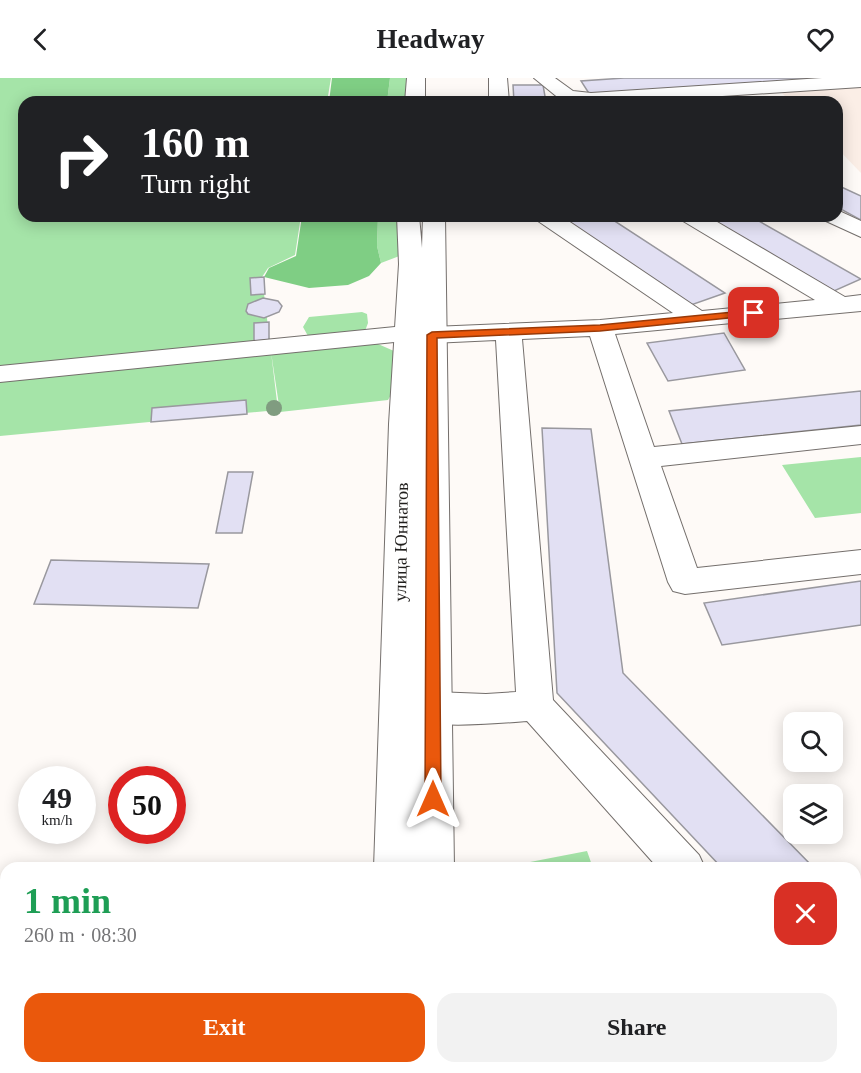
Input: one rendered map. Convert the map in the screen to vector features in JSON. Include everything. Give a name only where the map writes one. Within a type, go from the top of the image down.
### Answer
[{"type":"main road","points":[[414,96],[416,78]]},
{"type":"main road","points":[[498,78],[499,96]]},
{"type":"main road","points":[[543,78],[568,96]]},
{"type":"main road","points":[[636,96],[861,81]]},
{"type":"main road","points":[[843,221],[861,230]]},
{"type":"main road","name":"улица Юннатов","points":[[408,222],[419,334]]},
{"type":"main road","name":"улица Юннатов","points":[[396,862],[415,706],[419,334],[433,222]]},
{"type":"main road","points":[[555,222],[698,319]]},
{"type":"main road","points":[[702,222],[851,304]]},
{"type":"main road","points":[[0,374],[419,334],[509,333],[698,319],[780,319],[851,304]]},
{"type":"main road","points":[[600,328],[685,582],[861,562]]},
{"type":"main road","points":[[509,333],[535,705],[679,862]]},
{"type":"main road","points":[[643,458],[861,435]]},
{"type":"main road","points":[[415,706],[486,709],[535,705]]},
{"type":"main road","name":"улица Юннатов","points":[[415,706],[432,862]]},
{"type":"shaded area","points":[[861,86],[861,173],[843,154],[843,96],[785,96],[781,92]]},
{"type":"green space","points":[[0,78],[331,78],[328,96],[18,96],[18,222],[300,222],[295,255],[268,268],[262,277],[278,410],[0,436]]},
{"type":"green space","points":[[332,78],[390,78],[388,96],[330,96]]},
{"type":"green space","points":[[390,78],[416,78],[415,96],[388,96]]},
{"type":"green space","points":[[301,222],[378,222],[377,246],[381,263],[369,276],[348,285],[309,288],[264,277],[269,268],[296,256]]},
{"type":"green space","points":[[378,222],[408,222],[410,252],[381,263],[377,246]]},
{"type":"green space","points":[[362,312],[367,314],[368,323],[365,331],[308,336],[303,327],[309,317]]},
{"type":"green space","points":[[378,344],[394,351],[396,386],[388,400],[280,412],[271,352]]},
{"type":"green space","points":[[861,457],[861,513],[815,518],[782,465]]},
{"type":"green space","points":[[587,851],[591,862],[530,862]]},
{"type":"building","points":[[624,78],[841,78],[590,95],[581,81]]},
{"type":"building","points":[[513,85],[543,85],[545,96],[514,96]]},
{"type":"building","points":[[843,188],[861,196],[861,220],[843,210]]},
{"type":"building","points":[[566,222],[616,222],[725,293],[691,305]]},
{"type":"building","points":[[716,222],[761,222],[861,279],[834,291]]},
{"type":"building","points":[[264,277],[265,294],[251,295],[250,278]]},
{"type":"building","points":[[263,298],[278,301],[282,306],[279,312],[264,318],[248,314],[246,311],[248,304]]},
{"type":"building","points":[[269,322],[269,340],[254,341],[254,323]]},
{"type":"building","points":[[724,333],[745,370],[668,381],[647,343]]},
{"type":"building","points":[[861,391],[861,425],[682,444],[669,411]]},
{"type":"building","points":[[246,400],[247,414],[151,422],[152,408]]},
{"type":"building","points":[[542,428],[591,429],[623,673],[783,836],[783,844],[790,844],[808,862],[716,862],[557,693]]},
{"type":"building","points":[[228,472],[253,472],[242,533],[216,533]]},
{"type":"building","points":[[51,560],[209,564],[198,608],[34,604]]},
{"type":"building","points":[[861,581],[861,625],[722,645],[704,603]]},
{"type":"route","points":[[433,799],[432,335],[600,328],[754,313]]}]
